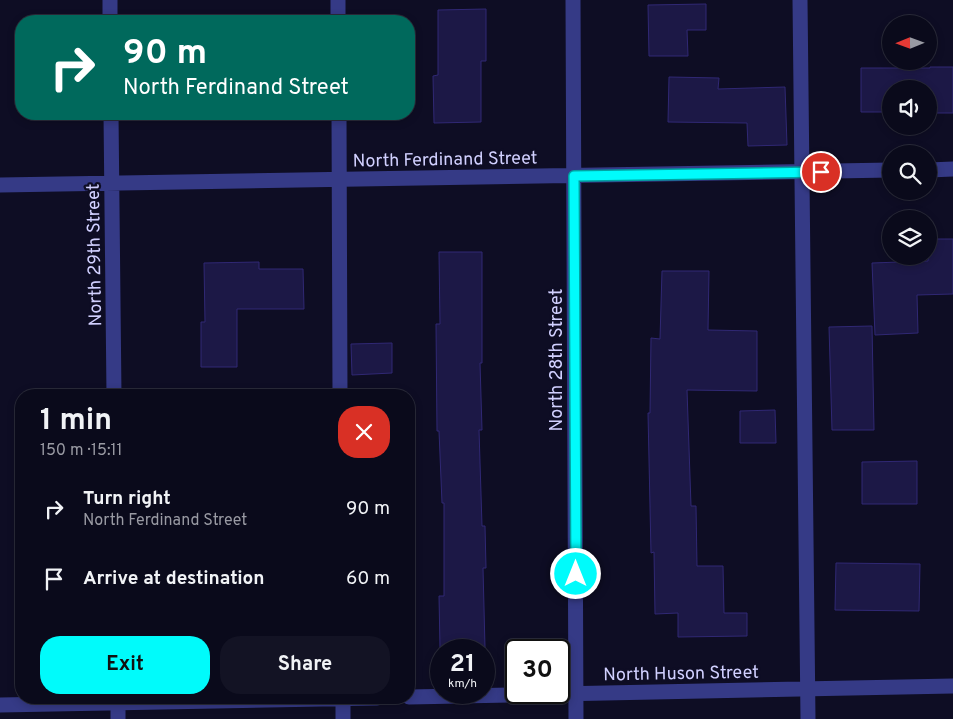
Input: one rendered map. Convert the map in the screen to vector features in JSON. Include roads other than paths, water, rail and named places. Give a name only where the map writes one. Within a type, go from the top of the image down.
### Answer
[{"type":"street","points":[[110,0],[110,15]]},
{"type":"street","points":[[338,0],[338,15]]},
{"type":"street","name":"North 28th Street","points":[[573,0],[576,719]]},
{"type":"street","points":[[800,0],[808,719]]},
{"type":"street","name":"North 29th Street","points":[[111,120],[114,389]]},
{"type":"street","points":[[339,120],[340,389]]},
{"type":"street","points":[[937,170],[953,169]]},
{"type":"street","name":"North Ferdinand Street","points":[[0,185],[882,170]]},
{"type":"street","name":"North Huson Street","points":[[415,697],[953,686]]},
{"type":"street","points":[[0,705],[24,704]]},
{"type":"street","points":[[118,704],[118,719]]},
{"type":"street","points":[[342,719],[343,704]]}]
